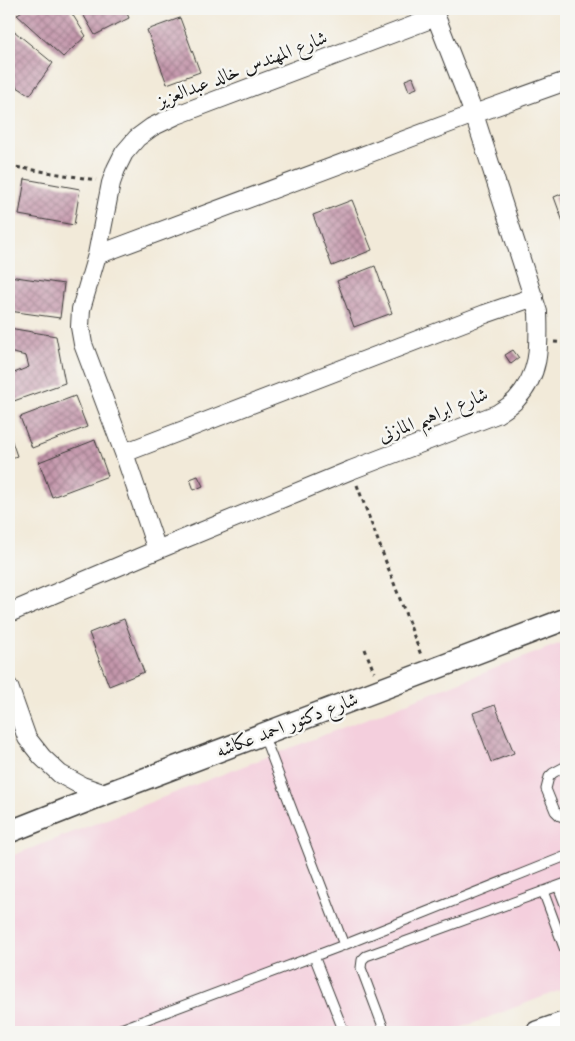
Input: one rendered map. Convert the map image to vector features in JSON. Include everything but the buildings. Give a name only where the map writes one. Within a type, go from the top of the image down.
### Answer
[{"type":"street","name":"شارع ابراهيم المازنى","points":[[9,613],[351,470],[497,414],[515,401],[529,384],[537,362],[539,340],[538,312],[474,114],[435,13]]},
{"type":"street","name":"شارع المهندس خالد عبدالعزيز","points":[[157,550],[124,453],[83,344],[80,327],[81,309],[97,255],[111,183],[124,153],[137,138],[152,127],[177,115],[435,13]]},
{"type":"street","points":[[97,255],[566,81]]},
{"type":"street","points":[[124,453],[484,314],[534,297]]},
{"type":"street","name":"شارع دكتور احمد عكاشه","points":[[9,832],[566,619]]},
{"type":"street","points":[[9,687],[27,738],[42,757],[60,774],[82,786],[105,794]]},
{"type":"street","points":[[537,1032],[566,1022]]},
{"type":"lane","points":[[263,734],[344,945]]},
{"type":"lane","points":[[566,766],[549,777],[546,789],[555,812],[566,818]]},
{"type":"lane","points":[[113,1032],[344,945],[566,856]]},
{"type":"lane","points":[[385,1032],[361,968],[362,960],[366,956],[562,884],[566,907]]},
{"type":"lane","points":[[543,891],[566,953]]},
{"type":"lane","points":[[314,956],[344,1032]]},
{"type":"path","points":[[9,166],[111,183]]},
{"type":"path","points":[[351,470],[427,672]]},
{"type":"path","points":[[365,649],[381,689]]},
{"type":"shaded area","points":[[566,641],[566,988],[450,1032],[9,1032],[9,857]]}]
